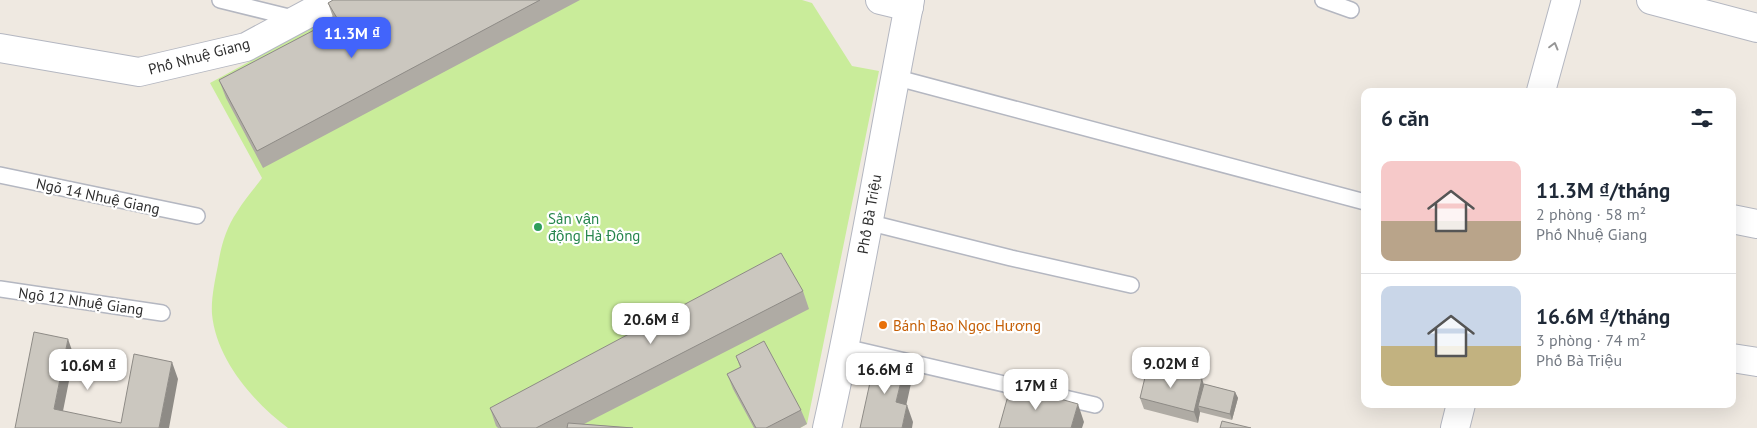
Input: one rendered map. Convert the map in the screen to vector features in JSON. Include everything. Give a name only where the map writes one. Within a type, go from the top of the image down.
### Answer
[{"type":"street","name":"Phố Nhuệ Giang","points":[[0,48],[139,72],[246,47],[326,4],[327,0]]},
{"type":"street","points":[[880,0],[910,3]]},
{"type":"street","points":[[1542,88],[1566,0]]},
{"type":"street","points":[[1651,0],[1757,28]]},
{"type":"street","name":"Phố Bà Triệu","points":[[826,428],[845,347],[894,77],[910,3]]},
{"type":"street","points":[[1736,220],[1757,224]]},
{"type":"street","points":[[1736,359],[1757,362]]},
{"type":"street","points":[[1455,428],[1460,408]]},
{"type":"lane","points":[[220,0],[298,19]]},
{"type":"lane","points":[[1323,0],[1351,10]]},
{"type":"lane","points":[[894,77],[1361,201]]},
{"type":"lane","name":"Ngõ 14 Nhuệ Giang","points":[[0,175],[197,216]]},
{"type":"lane","points":[[867,222],[1130,285]]},
{"type":"lane","name":"Ngõ 12 Nhuệ Giang","points":[[0,289],[162,313]]},
{"type":"lane","points":[[845,347],[1095,405]]},
{"type":"green space","name":"Sân vận động Hà Đông","points":[[362,0],[802,0],[812,3],[852,66],[879,71],[807,424],[800,428],[288,428],[262,406],[250,393],[229,363],[215,331],[212,308],[219,258],[227,231],[233,218],[262,178],[210,83]]},
{"type":"building","points":[[333,0],[540,0],[257,151],[219,80],[337,18],[328,3]]},
{"type":"building","points":[[781,253],[803,291],[536,428],[501,428],[490,408]]},
{"type":"building","points":[[34,332],[68,339],[54,409],[121,423],[134,354],[172,362],[159,428],[15,428]]},
{"type":"building","points":[[764,341],[801,410],[766,428],[756,428],[727,374],[741,367],[736,356]]},
{"type":"building","points":[[876,355],[906,361],[896,402],[907,405],[902,428],[860,428]]},
{"type":"building","points":[[1148,365],[1202,379],[1194,412],[1140,398]]},
{"type":"building","points":[[1204,384],[1235,392],[1230,414],[1198,406]]},
{"type":"building","points":[[1011,385],[1078,404],[1071,428],[999,428]]},
{"type":"building","points":[[1222,421],[1251,428],[1220,428]]},
{"type":"building","points":[[568,423],[633,428],[567,428]]},
{"type":"place","name":"Sân vận động Hà Đông","points":[[538,227]]},
{"type":"place","name":"Bánh Bao Ngọc Hương","points":[[883,325]]}]
